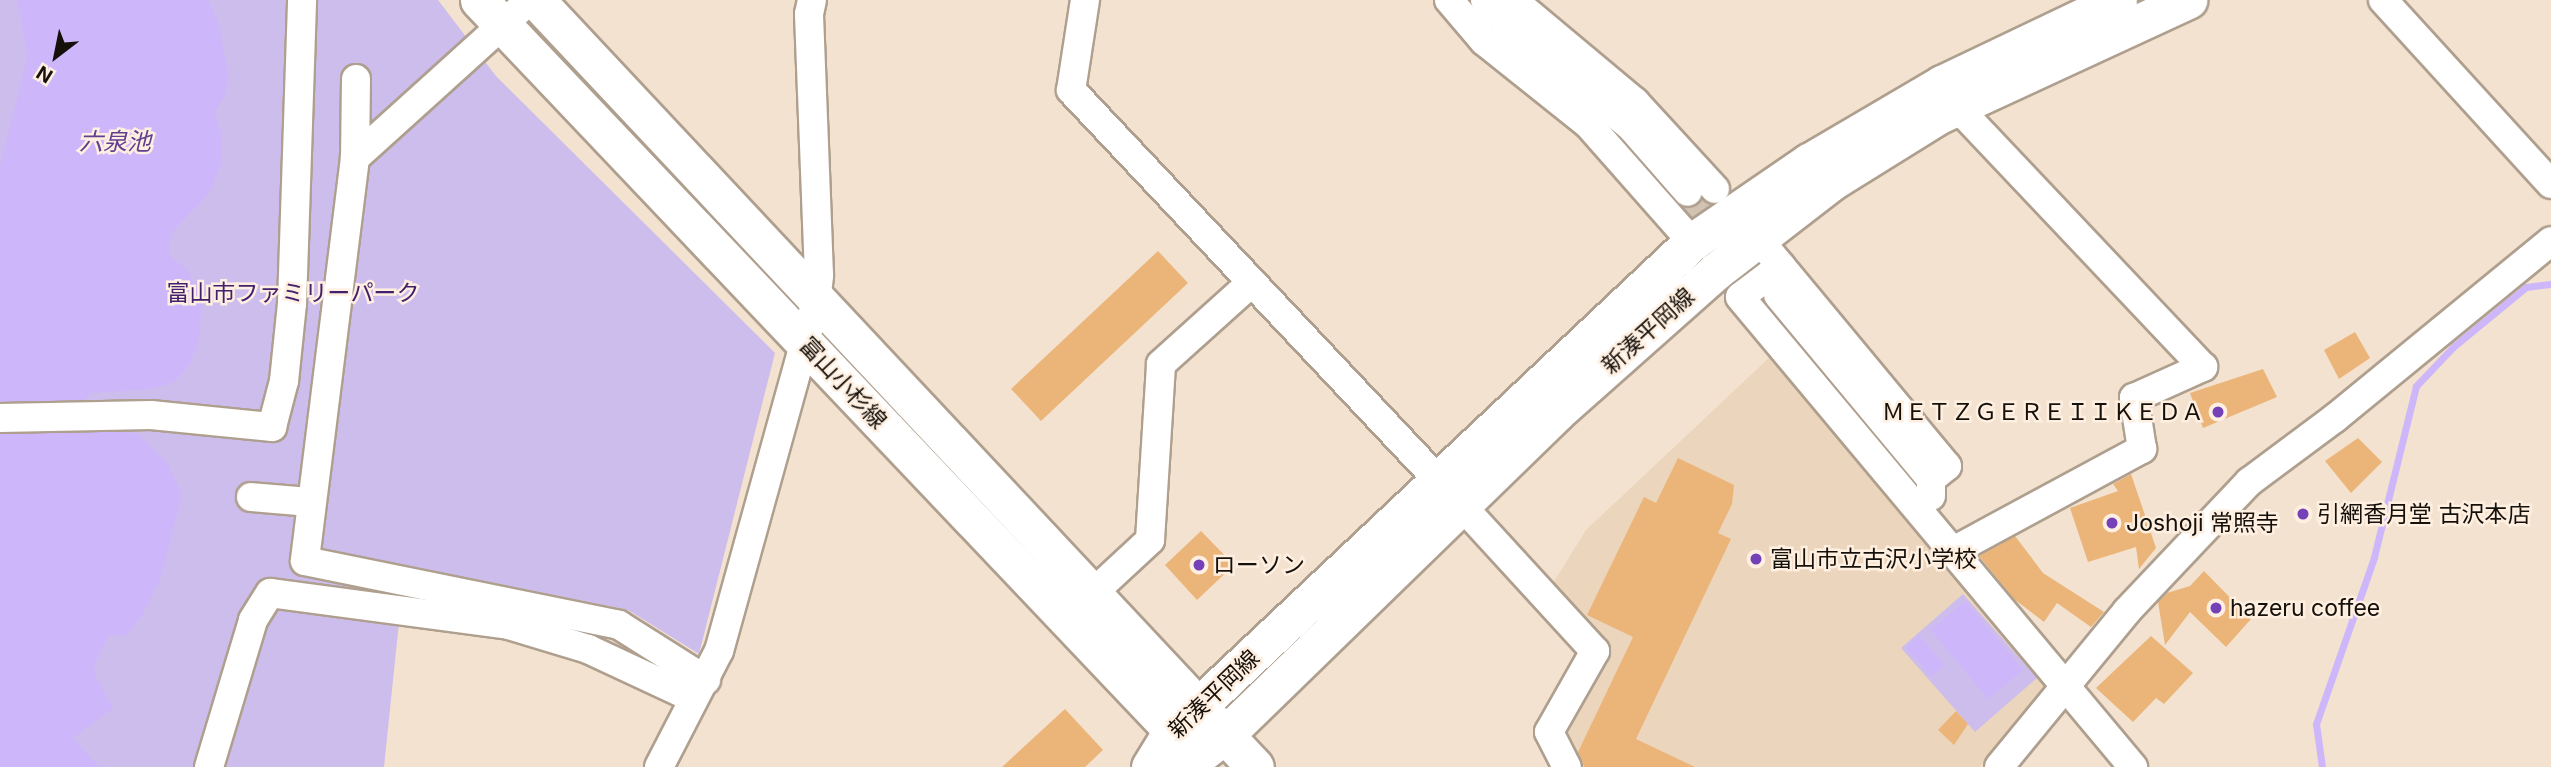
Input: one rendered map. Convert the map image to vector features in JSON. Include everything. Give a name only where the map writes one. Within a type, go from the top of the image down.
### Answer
[{"type":"main road","name":"富山小杉線","points":[[536,0],[1255,767]]},
{"type":"main road","name":"新湊平岡線","points":[[1196,764],[1450,493],[1692,242],[1809,162],[1942,84],[2118,0]]},
{"type":"main road","name":"新湊平岡線","points":[[1150,767],[1172,731],[1450,493],[1556,413],[1758,238],[1831,182],[1958,107],[2188,0]]},
{"type":"main road","name":"富山小杉線","points":[[490,13],[1172,731],[1196,764]]},
{"type":"street","points":[[0,418],[99,413],[272,427],[284,381],[292,304],[302,0]]},
{"type":"street","points":[[355,158],[490,13],[530,0]]},
{"type":"street","points":[[659,767],[719,651],[807,344],[816,301],[820,275],[809,14],[812,0]]},
{"type":"street","points":[[1085,0],[1071,90],[1595,651],[1549,732],[1567,767]]},
{"type":"street","points":[[1449,0],[1485,41],[1588,124],[1692,242]]},
{"type":"street","points":[[1485,0],[1507,25],[1632,127],[1702,191],[1635,102],[1513,0]]},
{"type":"street","points":[[2383,0],[2551,184]]},
{"type":"street","points":[[356,79],[355,158],[305,561],[619,625],[699,689]]},
{"type":"street","points":[[1955,550],[2142,449],[2134,398],[2203,368],[1958,107]]},
{"type":"street","points":[[1758,238],[1947,466],[1931,479]]},
{"type":"street","points":[[1999,767],[2180,552],[2249,482],[2335,418],[2551,242]]},
{"type":"street","points":[[1781,266],[1740,297],[1933,523],[2133,767]]},
{"type":"street","points":[[1093,593],[1150,540],[1161,364],[1252,282]]},
{"type":"street","points":[[1778,295],[1931,479],[1933,523]]},
{"type":"street","points":[[251,497],[311,502]]},
{"type":"street","points":[[209,767],[253,621],[270,593],[509,625],[588,649],[699,689]]},
{"type":"shaded area","name":"富山市立古沢小学校","points":[[1771,356],[2049,684],[1980,767],[1576,767],[1557,737],[1605,652],[1550,588],[1586,530]]},
{"type":"green space","name":"富山市ファミリーパーク","points":[[0,0],[438,0],[496,76],[775,353],[699,654],[628,610],[405,565],[384,767],[0,767]]},
{"type":"green space","points":[[1963,594],[2037,678],[1975,732],[1901,648]]},
{"type":"water","name":"六泉池","points":[[17,0],[208,0],[218,22],[228,73],[226,93],[214,114],[221,132],[221,164],[209,193],[174,230],[169,244],[170,256],[188,271],[202,300],[199,338],[190,364],[174,382],[151,389],[90,393],[81,404],[93,427],[138,434],[168,464],[182,495],[160,580],[142,615],[126,635],[109,635],[95,663],[94,674],[113,708],[73,738],[99,767],[0,767],[0,166],[28,56]]},
{"type":"water","points":[[1965,601],[2023,670],[1988,699],[1931,630]]},
{"type":"water","points":[[1919,636],[1945,665],[1932,676],[1906,648]]},
{"type":"building","points":[[1158,251],[1188,283],[1041,421],[1011,389]]},
{"type":"building","points":[[2355,332],[2370,358],[2339,379],[2324,350]]},
{"type":"building","name":"ＭＥＴＺＧＥＲＥＩＩＫＥＤＡ","points":[[2263,369],[2277,397],[2203,428],[2190,393]]},
{"type":"building","points":[[2358,438],[2382,462],[2351,493],[2325,461]]},
{"type":"building","points":[[1678,458],[1734,485],[1732,504],[1718,533],[1731,539],[1636,739],[1695,767],[1584,767],[1578,752],[1633,637],[1587,615],[1644,497],[1656,503]]},
{"type":"building","points":[[2131,474],[2156,548],[2139,569],[2136,547],[2088,562],[2070,508],[2118,491],[2113,484]]},
{"type":"building","name":"ローソン","points":[[1201,531],[1234,565],[1197,600],[1165,565]]},
{"type":"building","points":[[2015,536],[2043,573],[2104,612],[2091,627],[2057,603],[2044,622],[2014,599],[1979,556]]},
{"type":"building","points":[[2204,571],[2251,619],[2226,647],[2190,612],[2165,645],[2158,602],[2167,593],[2190,586]]},
{"type":"building","points":[[2151,636],[2193,673],[2164,704],[2156,698],[2133,722],[2096,688]]},
{"type":"building","points":[[1065,709],[1103,750],[1085,767],[1002,767]]},
{"type":"building","points":[[1956,711],[1968,724],[1954,745],[1938,730]]},
{"type":"waterway","points":[[2322,767],[2316,724],[2374,557],[2416,386],[2453,347],[2526,287],[2551,284]]},
{"type":"tunnel","points":[[1688,192],[1778,295]]},
{"type":"place","name":"ＭＥＴＺＧＥＲＥＩＩＫＥＤＡ","points":[[2218,412]]},
{"type":"place","name":"引網香月堂 古沢本店","points":[[2303,514]]},
{"type":"place","name":"Joshoji 常照寺","points":[[2112,523]]},
{"type":"place","name":"富山市立古沢小学校","points":[[1756,559]]},
{"type":"place","name":"ローソン","points":[[1199,565]]},
{"type":"place","name":"hazeru coffee","points":[[2216,608]]}]
